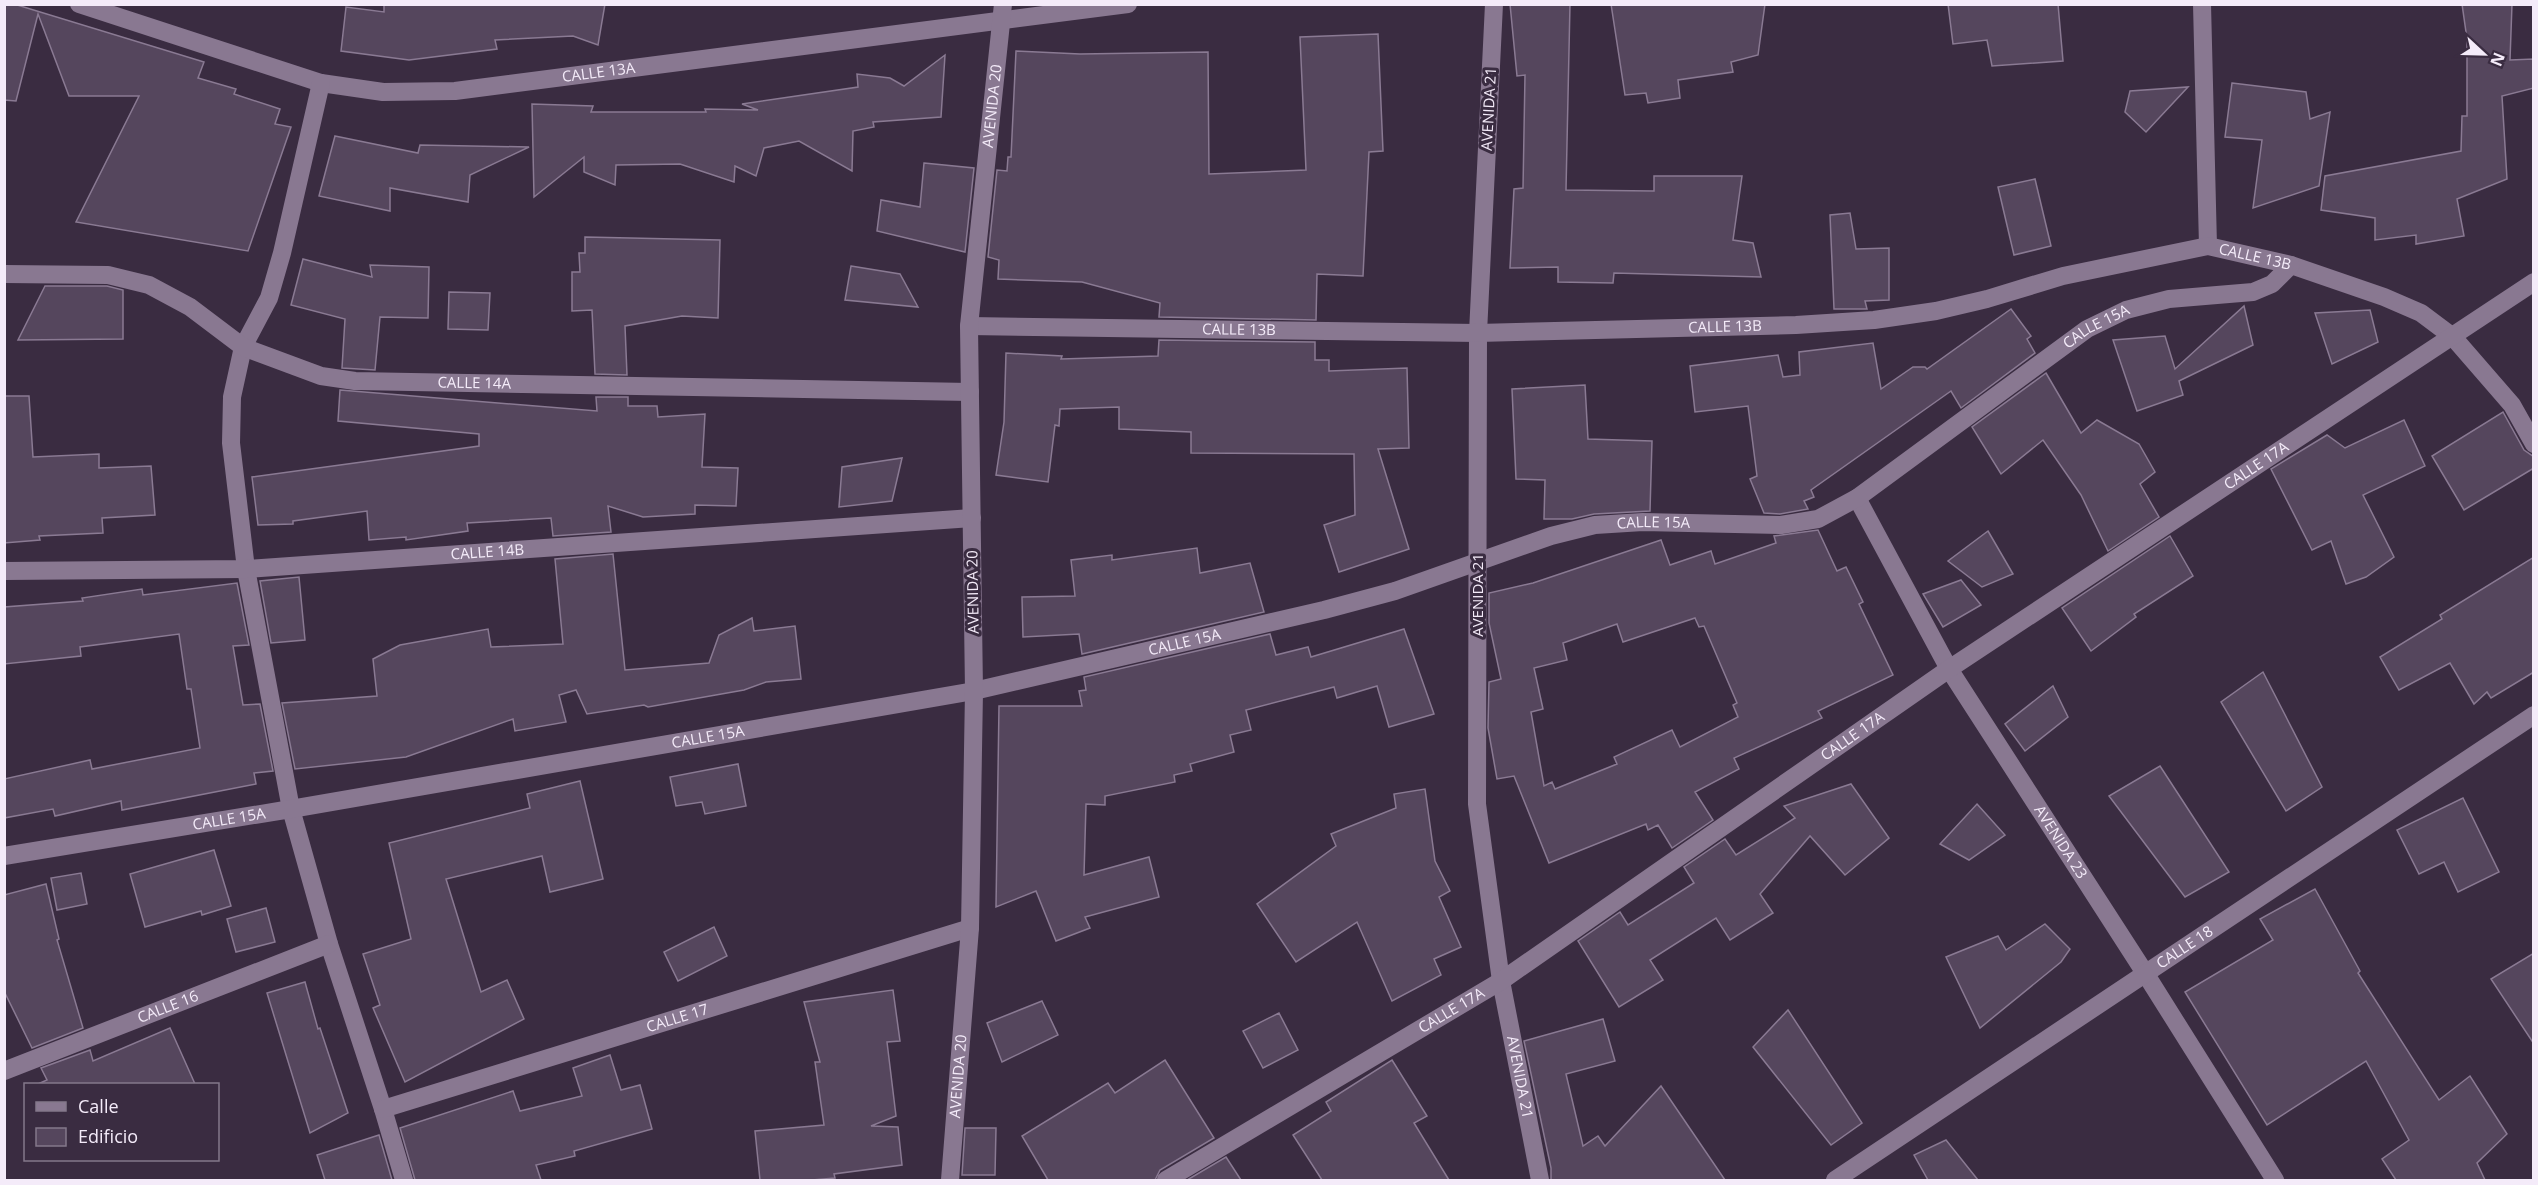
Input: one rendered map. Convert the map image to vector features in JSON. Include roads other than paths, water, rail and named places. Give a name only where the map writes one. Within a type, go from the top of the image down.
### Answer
[{"type":"street","name":"CALLE 13A","points":[[79,4],[321,83],[383,92],[455,91],[1002,13],[1128,4]]},
{"type":"street","name":"AVENIDA 21","points":[[1494,4],[1478,333],[1477,804],[1501,981],[1540,1180]]},
{"type":"street","points":[[2202,4],[2208,246]]},
{"type":"street","name":"AVENIDA 20","points":[[950,1180],[970,928],[974,690],[969,326],[1002,13]]},
{"type":"street","points":[[321,83],[282,253],[269,298],[243,346],[232,397],[231,443],[246,569],[291,809],[329,944],[404,1180]]},
{"type":"street","name":"CALLE 13B","points":[[969,326],[1478,333],[1796,325],[1874,320],[1936,311],[1987,299],[2062,276],[2208,246],[2291,265],[2393,301],[2421,314],[2453,337],[2512,405],[2534,444]]},
{"type":"street","name":"CALLE 15A","points":[[4,856],[291,809],[974,690],[1324,610],[1395,591],[1478,561],[1595,525],[1643,522],[1780,525],[1818,519],[1857,498],[2087,329],[2126,310],[2169,298],[2253,292],[2272,284],[2291,265]]},
{"type":"street","name":"CALLE 14A","points":[[4,274],[108,275],[149,285],[190,307],[243,346],[321,376],[355,381],[970,392]]},
{"type":"street","name":"CALLE 17A","points":[[1166,1180],[1501,981],[1949,669],[2534,282]]},
{"type":"street","name":"AVENIDA 23","points":[[1857,498],[1949,669],[2275,1180]]},
{"type":"street","name":"CALLE 14B","points":[[4,571],[246,569],[972,518]]},
{"type":"street","name":"CALLE 18","points":[[1835,1180],[2534,715]]},
{"type":"street","name":"CALLE 17","points":[[383,1109],[970,928]]},
{"type":"street","name":"CALLE 16","points":[[4,1071],[329,944]]}]
